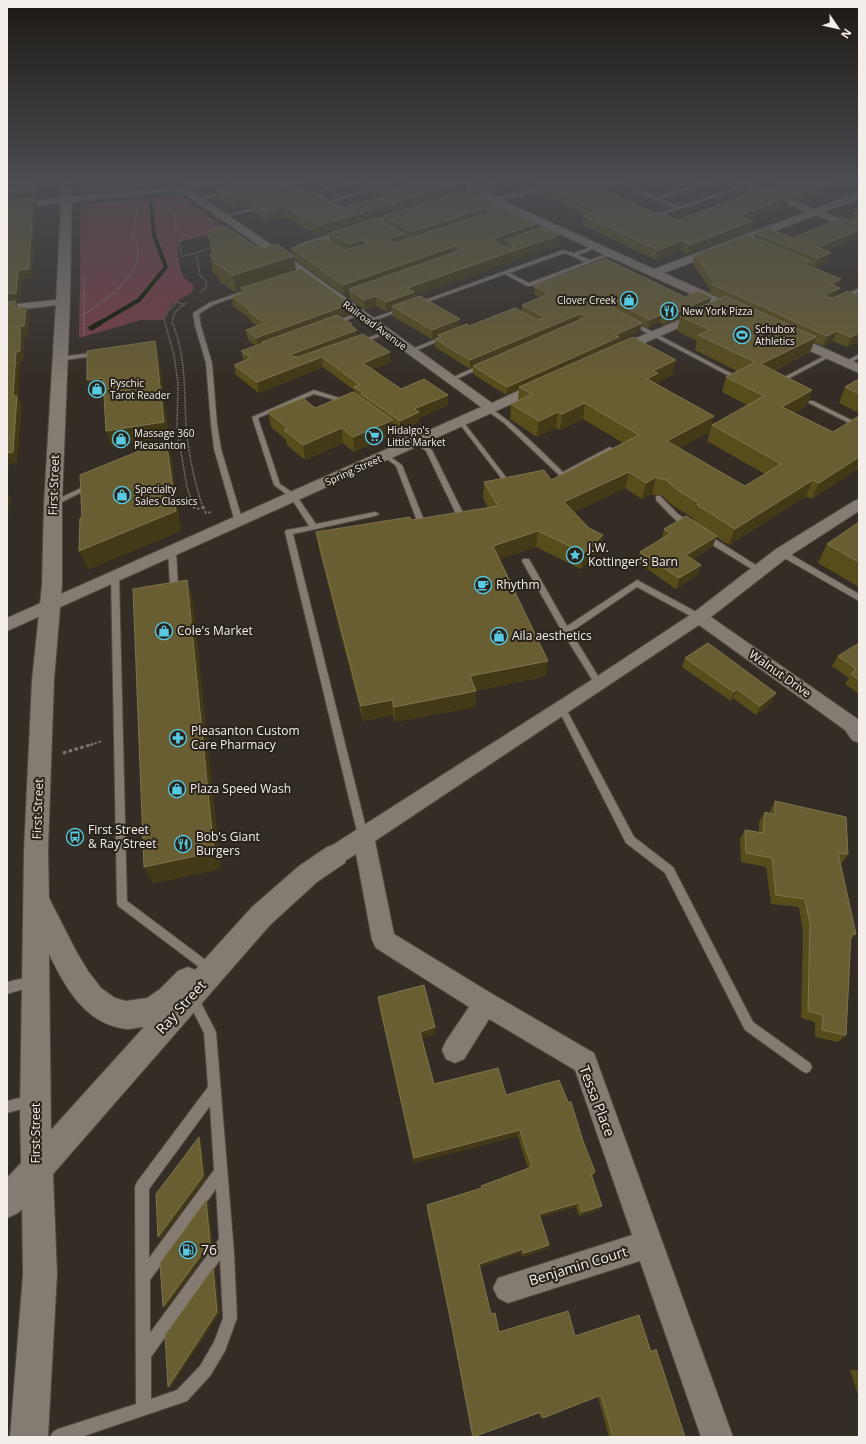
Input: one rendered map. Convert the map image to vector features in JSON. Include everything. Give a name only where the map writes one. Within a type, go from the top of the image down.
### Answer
[{"type":"street","name":"First Street","points":[[29,1437],[40,1274],[36,1170],[36,851],[43,680],[52,585],[53,503],[65,247]]},
{"type":"street","name":"Railroad Avenue","points":[[268,247],[278,254],[301,276],[343,298],[368,321],[489,408]]},
{"type":"street","points":[[278,254],[303,247]]},
{"type":"street","points":[[597,247],[753,319]]},
{"type":"street","points":[[654,273],[727,247]]},
{"type":"street","points":[[7,308],[63,302]]},
{"type":"street","points":[[604,357],[722,304]]},
{"type":"street","points":[[774,329],[830,355],[855,363]]},
{"type":"street","name":"Spring Street","points":[[7,625],[115,575],[239,522],[555,379]]},
{"type":"street","points":[[336,855],[561,707],[599,684],[699,616],[761,571],[782,553],[859,504]]},
{"type":"street","name":"Walnut Drive","points":[[699,616],[852,725],[859,735]]},
{"type":"street","name":"Tessa Place","points":[[363,836],[384,940],[485,1003],[585,1062],[717,1437]]},
{"type":"street","name":"Ray Street","points":[[7,1202],[262,916],[308,874],[336,855]]},
{"type":"street","points":[[36,900],[74,974],[87,995],[102,1008],[125,1015],[148,1012],[170,999],[227,938],[253,926]]},
{"type":"street","points":[[456,1050],[485,1003]]},
{"type":"street","name":"Benjamin Court","points":[[508,1288],[648,1244]]},
{"type":"lane","points":[[574,255],[595,247]]},
{"type":"lane","points":[[368,321],[565,250],[589,262]]},
{"type":"lane","points":[[504,272],[529,285],[611,254]]},
{"type":"lane","points":[[833,302],[859,290]]},
{"type":"lane","points":[[239,522],[221,459],[214,425],[212,381],[206,350],[196,322],[196,313],[210,304],[251,291]]},
{"type":"lane","points":[[326,326],[359,314]]},
{"type":"lane","points":[[621,318],[735,377]]},
{"type":"lane","points":[[354,344],[385,333]]},
{"type":"lane","points":[[410,351],[455,334]]},
{"type":"lane","points":[[59,360],[108,352]]},
{"type":"lane","points":[[782,380],[830,355]]},
{"type":"lane","points":[[450,380],[487,364]]},
{"type":"lane","points":[[314,527],[294,497],[277,485],[255,417],[314,392],[356,404]]},
{"type":"lane","points":[[811,402],[859,426]]},
{"type":"lane","points":[[489,408],[562,475],[610,449]]},
{"type":"lane","points":[[375,417],[429,450],[461,517],[446,521]]},
{"type":"lane","points":[[460,421],[507,482]]},
{"type":"lane","points":[[386,455],[399,465],[423,526],[438,523]]},
{"type":"lane","points":[[53,503],[101,481]]},
{"type":"lane","points":[[658,498],[675,516],[761,571]]},
{"type":"lane","points":[[363,836],[289,532],[375,514]]},
{"type":"lane","points":[[172,550],[174,586]]},
{"type":"lane","points":[[782,553],[859,598]]},
{"type":"lane","points":[[526,561],[566,631],[599,684]]},
{"type":"lane","points":[[115,575],[122,903],[203,965]]},
{"type":"lane","points":[[566,631],[638,583],[699,616]]},
{"type":"lane","points":[[561,707],[630,840],[669,870],[749,1026],[806,1067]]},
{"type":"lane","points":[[7,988],[36,980]]},
{"type":"lane","points":[[58,1437],[182,1396],[205,1371],[220,1346],[230,1318],[226,1241],[210,1032],[191,996]]},
{"type":"lane","points":[[144,1409],[142,1187],[215,1088]]},
{"type":"lane","points":[[7,1108],[36,1100]]},
{"type":"lane","points":[[143,1278],[221,1171]]},
{"type":"lane","points":[[144,1354],[226,1241]]},
{"type":"path","points":[[84,314],[109,297],[132,272],[139,251],[138,247]]},
{"type":"path","points":[[180,247],[182,256],[214,247]]},
{"type":"path","points":[[196,253],[200,275],[206,282],[206,287],[198,294]]},
{"type":"path","points":[[84,275],[84,337]]},
{"type":"path","points":[[189,301],[175,312],[172,322],[186,373],[186,415],[189,452],[206,513],[216,514]]},
{"type":"path","points":[[203,309],[177,302],[164,319],[174,355],[178,383],[177,429],[187,487],[193,507],[197,509],[204,507]]},
{"type":"path","points":[[79,748],[94,744]]},
{"type":"shaded area","points":[[80,247],[177,247],[181,272],[185,279],[194,288],[191,293],[172,304],[162,320],[141,320],[79,338]]},
{"type":"building","points":[[7,247],[30,247],[29,269],[18,270],[16,293],[7,294]]},
{"type":"building","points":[[212,247],[282,247],[294,256],[233,275],[215,263],[216,260],[210,256],[213,250]]},
{"type":"building","points":[[341,247],[346,250],[355,247],[452,247],[343,285],[291,248]]},
{"type":"building","points":[[460,247],[523,247],[407,288],[414,292],[386,302],[376,296],[364,300],[349,289],[461,250],[462,248]]},
{"type":"building","points":[[652,247],[665,247],[658,250]]},
{"type":"building","points":[[715,247],[777,247],[811,261],[804,264],[841,279],[831,284],[840,288],[827,294],[827,297],[833,298],[848,291],[859,296],[859,333],[851,337],[837,331],[827,336],[712,284],[715,283],[695,255]]},
{"type":"building","points":[[791,247],[819,247],[831,253],[818,258]]},
{"type":"building","points":[[606,259],[685,297],[698,291],[711,297],[667,317],[662,314],[650,320],[619,304],[613,304],[614,308],[642,323],[615,335],[619,337],[507,387],[473,366],[586,317],[586,315],[580,314],[470,360],[435,339],[441,337],[438,335],[467,324],[469,326],[515,308],[537,320],[543,319],[544,317],[522,305],[549,294],[534,286]]},
{"type":"building","points":[[301,269],[350,304],[256,338],[246,330],[265,323],[249,312],[251,311],[232,297],[246,292],[241,288]]},
{"type":"building","points":[[420,296],[460,319],[432,330],[392,306]]},
{"type":"building","points":[[725,296],[816,337],[761,364],[812,390],[782,407],[833,432],[859,416],[859,457],[819,483],[813,480],[735,529],[697,505],[700,504],[676,489],[665,479],[659,479],[656,477],[646,483],[629,472],[564,502],[589,528],[603,535],[584,553],[538,531],[493,546],[548,661],[470,676],[476,691],[394,707],[392,700],[361,706],[316,532],[410,517],[411,520],[498,506],[484,482],[544,470],[551,480],[639,435],[585,403],[562,414],[558,412],[539,421],[511,404],[532,394],[519,387],[633,337],[676,360],[653,371],[658,373],[647,379],[714,416],[667,441],[745,486],[781,464],[712,425],[764,396],[726,377],[755,362],[698,335],[710,330],[680,316]]},
{"type":"building","points":[[15,301],[15,308],[26,307],[24,326],[20,326],[20,351],[16,352],[13,396],[17,396],[13,452],[7,453],[7,302]]},
{"type":"building","points":[[337,315],[352,324],[350,325],[357,330],[292,354],[291,356],[298,357],[363,334],[390,352],[363,363],[401,389],[424,379],[448,395],[414,409],[419,412],[400,421],[361,394],[363,393],[354,387],[360,385],[322,357],[257,382],[234,365],[251,358],[241,351]]},
{"type":"building","points":[[155,341],[164,422],[106,431],[103,378],[87,380],[87,351]]},
{"type":"building","points":[[859,379],[859,394],[845,387]]},
{"type":"building","points":[[353,392],[393,420],[353,437],[342,428],[303,445],[284,430],[288,429],[268,412],[303,398],[315,408]]},
{"type":"building","points":[[166,440],[176,511],[79,551],[80,518],[82,517],[80,475]]},
{"type":"building","points":[[686,516],[717,536],[686,555],[701,565],[679,578],[640,552],[671,533],[664,529]]},
{"type":"building","points":[[859,522],[859,562],[827,544]]},
{"type":"building","points":[[187,580],[214,852],[144,867],[133,589]]},
{"type":"building","points":[[708,643],[776,693],[760,706],[737,689],[734,692],[685,658]]},
{"type":"building","points":[[859,643],[859,680],[851,674],[856,669],[838,656]]},
{"type":"building","points":[[775,801],[846,817],[848,854],[838,853],[856,934],[851,934],[846,1035],[822,1030],[823,1015],[808,1011],[810,924],[805,899],[776,895],[772,858],[746,853],[745,830],[763,833],[765,812],[775,815]]},
{"type":"building","points":[[424,985],[435,1027],[420,1032],[434,1084],[498,1068],[506,1095],[559,1080],[568,1102],[571,1102],[583,1141],[595,1172],[591,1174],[602,1206],[582,1212],[579,1203],[539,1214],[549,1245],[524,1253],[523,1249],[479,1264],[491,1314],[495,1313],[499,1332],[568,1311],[575,1336],[639,1315],[651,1352],[656,1349],[685,1437],[613,1437],[601,1395],[543,1418],[541,1412],[473,1437],[427,1205],[482,1188],[481,1186],[532,1167],[520,1130],[414,1158],[378,997]]},
{"type":"building","points":[[199,1137],[203,1176],[158,1237],[156,1194]]},
{"type":"building","points":[[206,1200],[210,1243],[163,1307],[160,1263]]},
{"type":"building","points":[[213,1268],[217,1312],[168,1387],[165,1335]]},
{"type":"waterway","points":[[98,324],[139,300],[166,267],[159,247]]},
{"type":"waterway","points":[[91,328],[100,323]]},
{"type":"place","name":"Clover Creek","points":[[629,300]]},
{"type":"place","name":"New York Pizza","points":[[669,311]]},
{"type":"place","name":"Schubox Athletics","points":[[742,335]]},
{"type":"place","name":"Pyschic Tarot Reader","points":[[97,389]]},
{"type":"place","name":"Hidalgo's Little Market","points":[[374,436]]},
{"type":"place","name":"Massage 360 Pleasanton","points":[[121,439]]},
{"type":"place","name":"Specialty Sales Classics","points":[[122,495]]},
{"type":"place","name":"J.W. Kottinger's Barn","points":[[575,555]]},
{"type":"place","name":"Rhythm","points":[[483,585]]},
{"type":"place","name":"Cole's Market","points":[[164,631]]},
{"type":"place","name":"Aila aesthetics","points":[[499,636]]},
{"type":"place","name":"Pleasanton Custom Care Pharmacy","points":[[178,738]]},
{"type":"place","name":"Plaza Speed Wash","points":[[177,789]]},
{"type":"place","name":"First Street & Ray Street","points":[[75,837]]},
{"type":"place","name":"Bob's Giant Burgers","points":[[183,844]]},
{"type":"place","name":"76","points":[[188,1250]]}]
